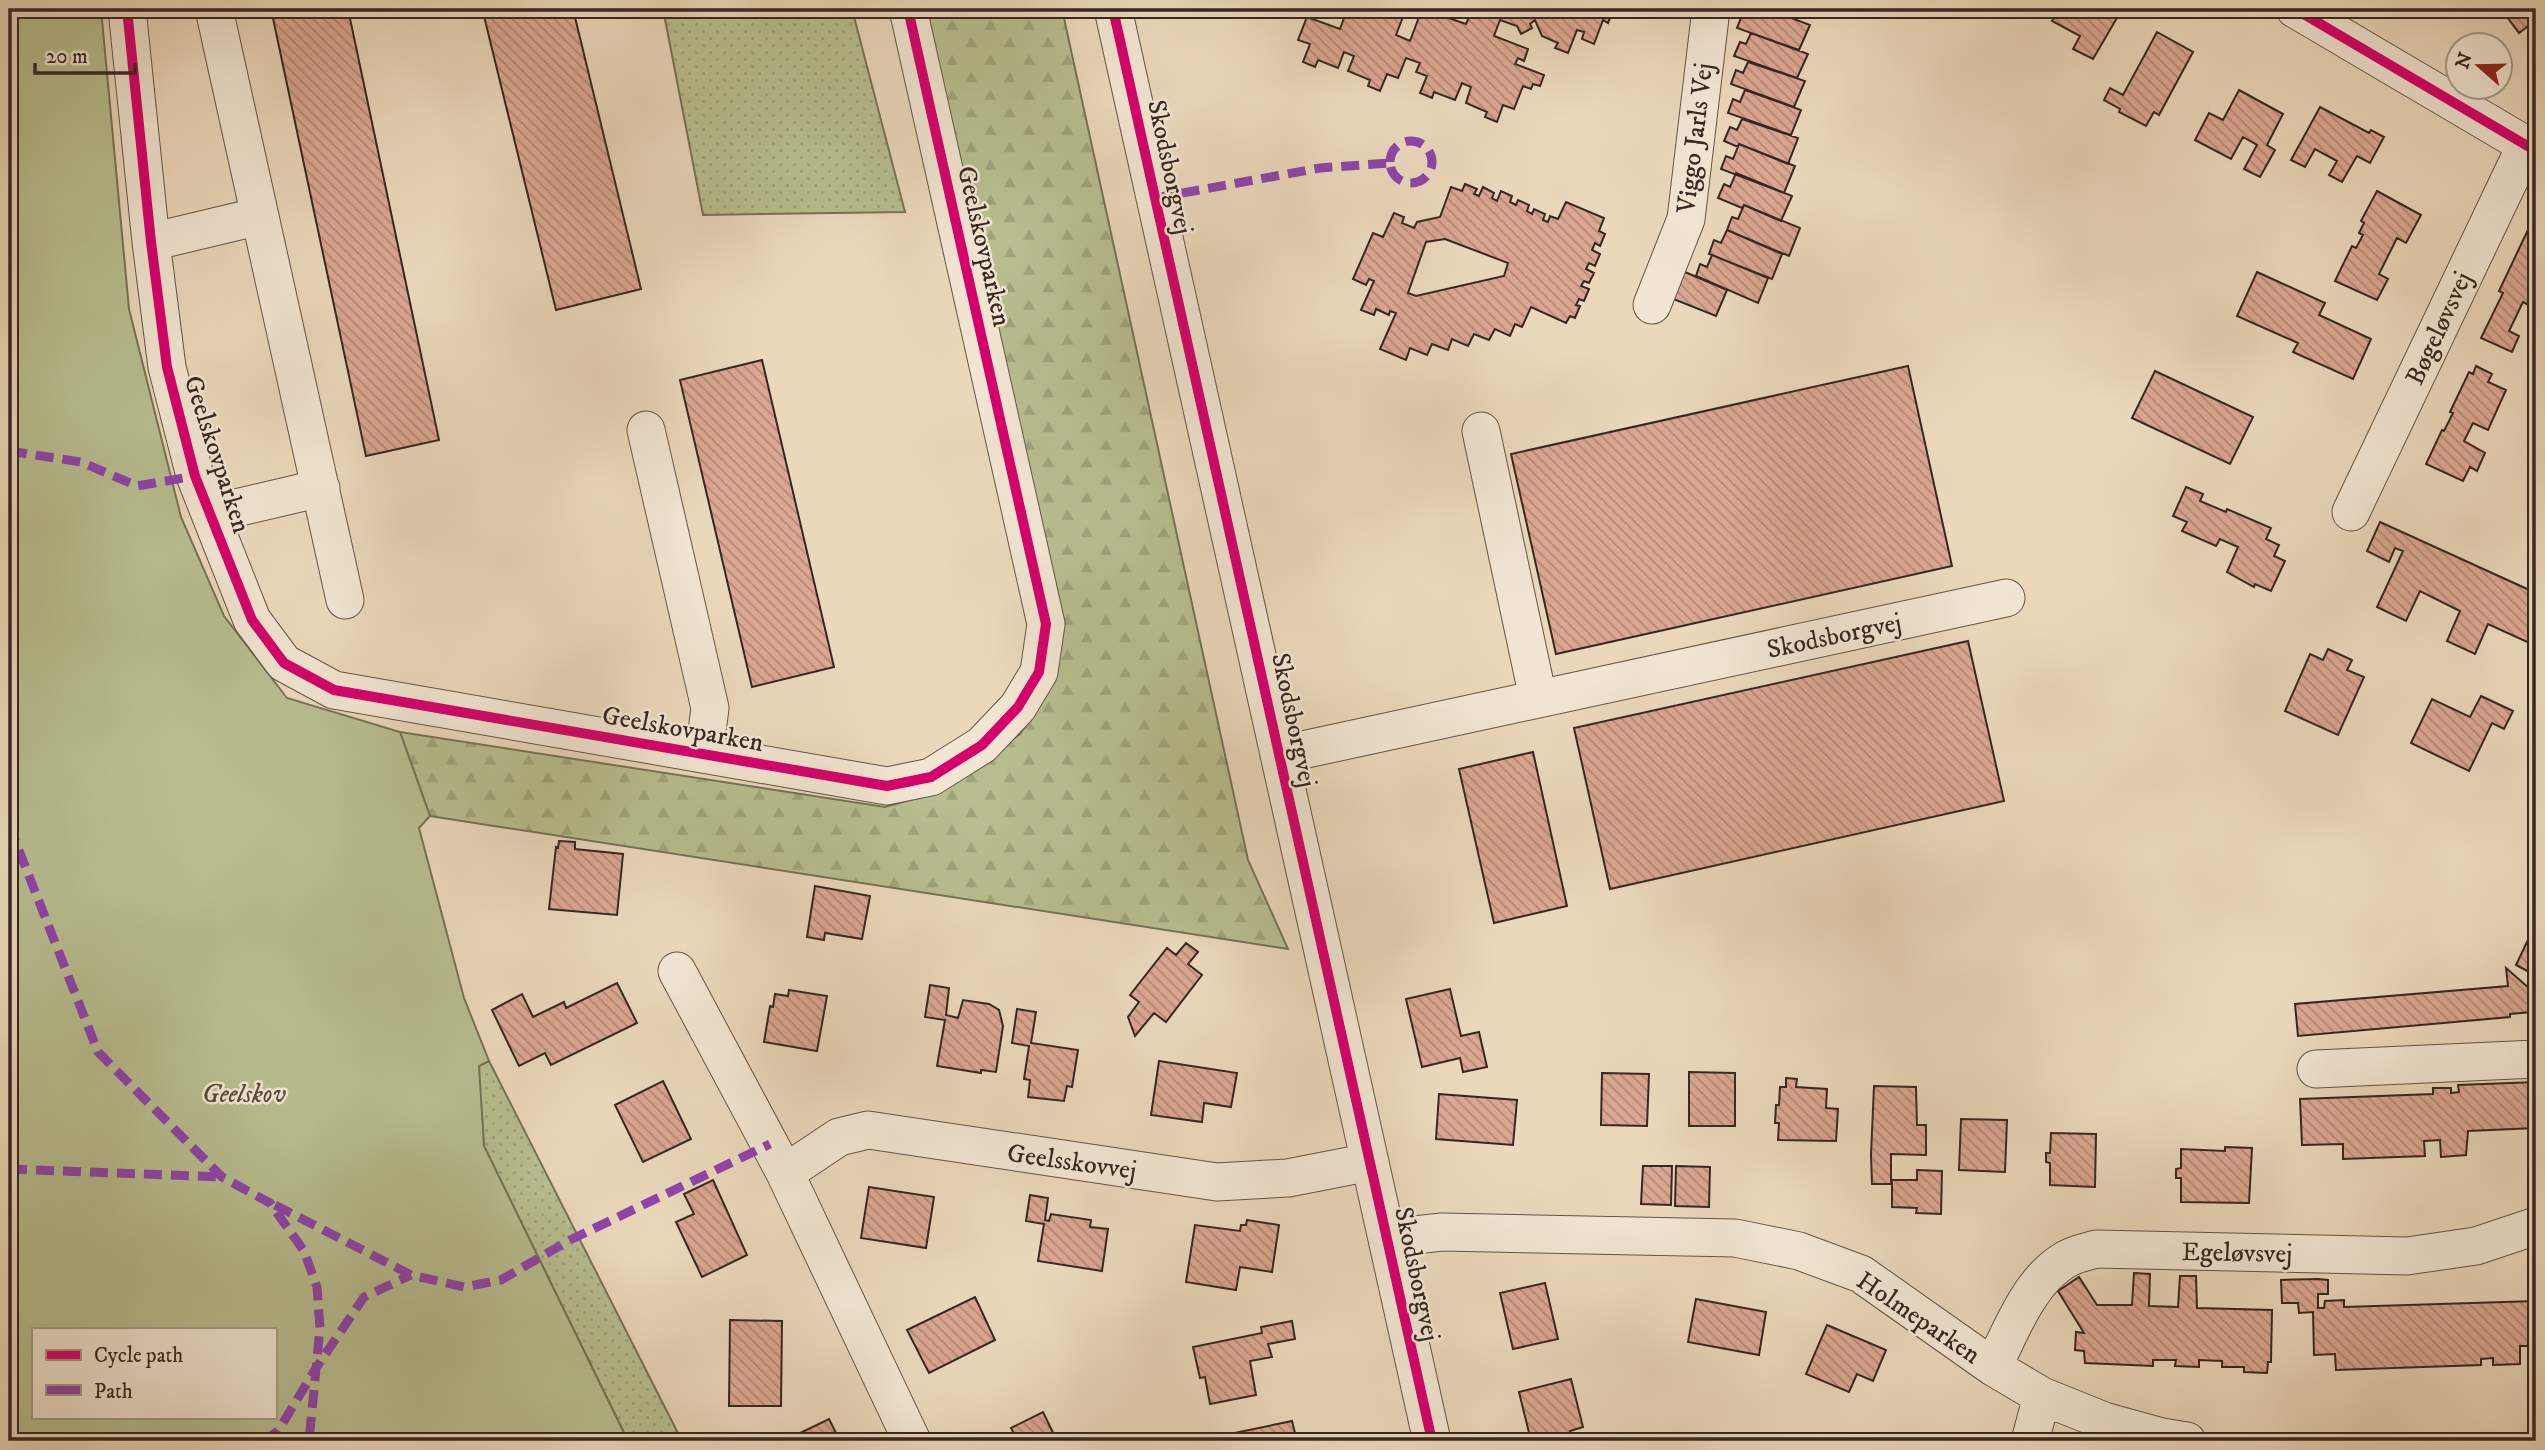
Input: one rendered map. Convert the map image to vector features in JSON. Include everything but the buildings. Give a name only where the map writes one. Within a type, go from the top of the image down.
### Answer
[{"type":"street","name":"Geelskovparken","points":[[127,9],[167,367],[195,476],[210,514],[252,620],[284,663],[334,690],[887,786],[931,777],[982,745],[1018,707],[1039,672],[1046,624],[908,9]]},
{"type":"street","points":[[214,9],[345,600]]},
{"type":"street","name":"Skodsborgvej","points":[[1113,9],[1432,1441]]},
{"type":"street","name":"Viggo Jarls Vej","points":[[1653,305],[1686,219],[1711,9]]},
{"type":"street","points":[[2295,9],[2531,148]]},
{"type":"street","name":"Bøgeløvsvej","points":[[2351,512],[2531,148]]},
{"type":"street","points":[[151,242],[260,216]]},
{"type":"street","name":"Geelskovparken","points":[[646,430],[710,708],[704,754]]},
{"type":"street","points":[[1481,431],[1538,698]]},
{"type":"street","points":[[210,514],[321,488]]},
{"type":"street","name":"Skodsborgvej","points":[[1279,755],[2006,598]]},
{"type":"street","points":[[677,971],[785,1173],[912,1441]]},
{"type":"street","points":[[2316,1069],[2536,1059]]},
{"type":"street","name":"Geelsskovvej","points":[[785,1173],[839,1137],[868,1130],[1217,1182],[1288,1178],[1370,1163]]},
{"type":"street","name":"Egeløvsvej","points":[[1993,1367],[2026,1303],[2045,1276],[2066,1259],[2096,1250],[2407,1256],[2476,1246],[2536,1226]]},
{"type":"street","name":"Holmeparken","points":[[1388,1238],[1442,1232],[1735,1238],[1799,1251],[1861,1274],[1993,1367],[2042,1396],[2104,1421],[2187,1441]]},
{"type":"street","points":[[2030,1441],[2042,1396]]},
{"type":"green space","name":"Geelskov","points":[[9,9],[101,9],[129,309],[181,517],[224,616],[287,698],[400,732],[430,816],[419,828],[464,998],[489,1061],[479,1066],[484,1146],[628,1441],[9,1441]]},
{"type":"green space","points":[[663,9],[852,9],[905,212],[703,215]]},
{"type":"green space","points":[[923,9],[1062,9],[1248,860],[1288,949],[430,816],[400,732],[885,807],[942,791],[1020,734],[1053,681]]},
{"type":"green space","points":[[489,1061],[682,1441],[628,1441],[484,1146],[478,1066]]},
{"type":"marked path","points":[[1411,141],[1426,147],[1432,162],[1426,177],[1411,183],[1396,177],[1390,162],[1396,147],[1411,141]]},
{"type":"marked path","points":[[1155,198],[1320,168],[1389,163]]},
{"type":"marked path","points":[[9,451],[81,462],[137,486],[195,476]]},
{"type":"marked path","points":[[9,825],[98,1052],[222,1177],[270,1203],[304,1251],[317,1287],[320,1328],[309,1441]]},
{"type":"marked path","points":[[275,1205],[411,1275],[464,1287],[501,1280],[570,1240],[770,1144]]},
{"type":"marked path","points":[[9,1169],[222,1177]]},
{"type":"marked path","points":[[264,1441],[278,1431],[364,1297],[411,1275]]},
{"type":"cycle path","points":[[127,9],[167,367],[195,476],[252,620],[284,663],[334,690],[887,786],[931,777],[982,745],[1018,707],[1039,672],[1046,624],[908,9]]},
{"type":"cycle path","points":[[1113,9],[1432,1441]]},
{"type":"cycle path","points":[[2295,9],[2536,151]]}]
